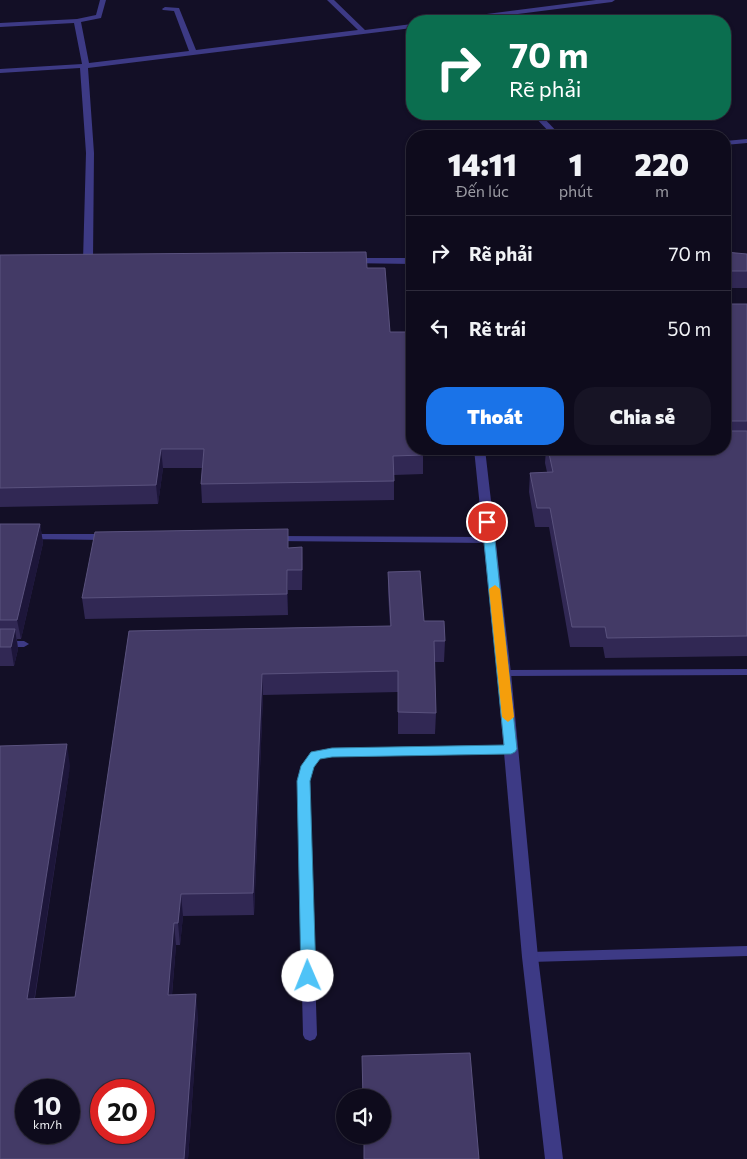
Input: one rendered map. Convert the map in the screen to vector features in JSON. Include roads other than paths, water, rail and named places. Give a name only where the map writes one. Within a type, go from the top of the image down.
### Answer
[{"type":"street","points":[[0,26],[77,21],[99,17],[103,0]]},
{"type":"street","points":[[330,0],[364,32]]},
{"type":"street","points":[[567,0],[576,4]]},
{"type":"street","points":[[493,15],[612,0]]},
{"type":"street","points":[[165,9],[177,9],[193,53]]},
{"type":"street","points":[[77,21],[85,65],[90,153],[88,261]]},
{"type":"street","points":[[0,71],[85,65],[406,27]]},
{"type":"street","points":[[542,120],[551,130]]},
{"type":"street","points":[[731,142],[747,141]]},
{"type":"street","points":[[344,261],[406,261]]},
{"type":"street","points":[[480,455],[504,672],[530,957],[554,1159]]},
{"type":"lane","points":[[20,536],[120,537]]},
{"type":"lane","points":[[270,539],[489,540]]},
{"type":"lane","points":[[0,644],[24,644]]},
{"type":"lane","points":[[504,672],[747,672]]},
{"type":"lane","points":[[310,1035],[303,781],[308,766],[316,756],[332,752],[511,749]]},
{"type":"lane","points":[[530,957],[747,951]]}]
